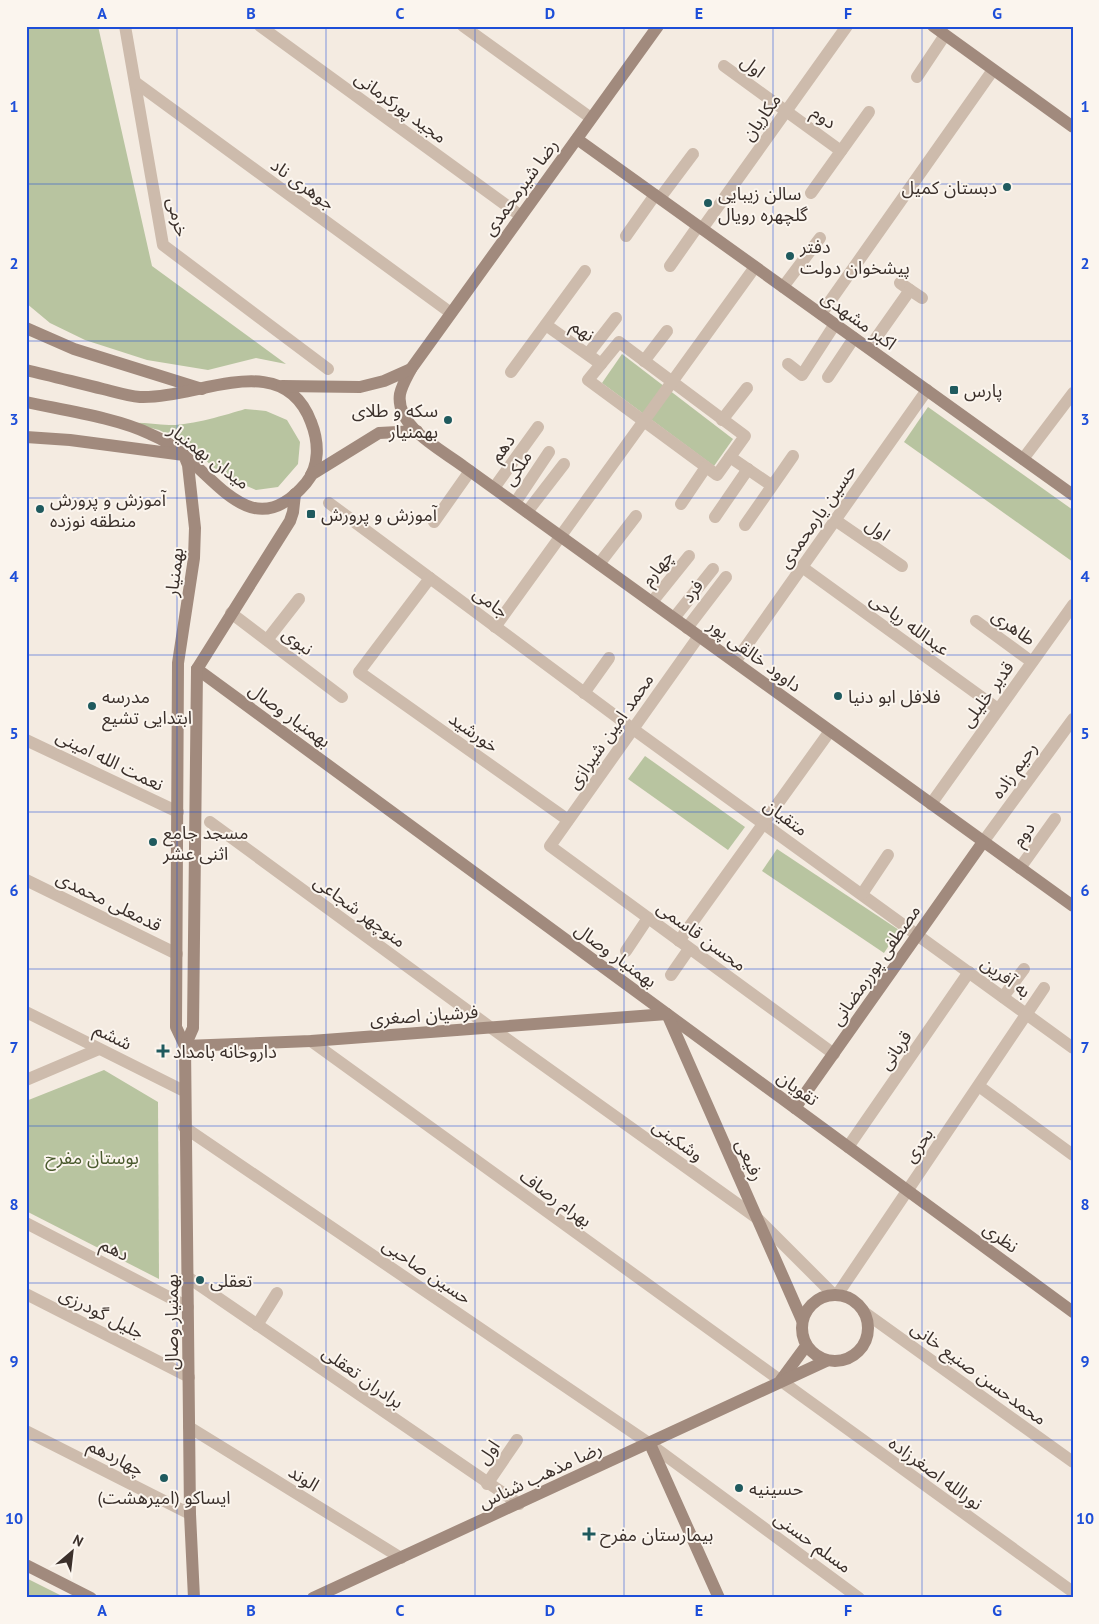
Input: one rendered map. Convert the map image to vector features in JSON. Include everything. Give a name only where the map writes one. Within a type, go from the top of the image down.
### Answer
[{"type":"street","name":"خرمی","points":[[125,26],[163,245],[328,369]]},
{"type":"street","name":"مجید پورکرمانی","points":[[260,26],[521,216]]},
{"type":"street","points":[[463,26],[592,118]]},
{"type":"street","name":"رضا شیرمحمدی","points":[[417,431],[403,414],[400,395],[411,369],[658,26]]},
{"type":"street","name":"مکاریان","points":[[670,266],[786,112],[847,26]]},
{"type":"street","points":[[933,26],[1073,127]]},
{"type":"street","points":[[917,77],[945,35]]},
{"type":"street","name":"اول","points":[[724,66],[786,112]]},
{"type":"street","points":[[821,314],[993,70]]},
{"type":"street","name":"جوهری ناد","points":[[135,82],[451,313]]},
{"type":"street","name":"دوم","points":[[786,112],[841,151]]},
{"type":"street","name":"دوم","points":[[811,193],[869,112]]},
{"type":"street","name":"اکبر مشهدی","points":[[577,139],[1073,495]]},
{"type":"street","points":[[626,236],[693,154]]},
{"type":"street","points":[[783,287],[820,238]]},
{"type":"street","points":[[495,627],[755,267]]},
{"type":"street","points":[[512,372],[585,271]]},
{"type":"street","points":[[869,348],[905,287],[922,298]]},
{"type":"street","points":[[588,354],[616,318]]},
{"type":"street","points":[[788,364],[802,375],[835,324]]},
{"type":"street","name":"نهم","points":[[546,325],[601,364]]},
{"type":"street","points":[[26,328],[74,349],[202,389]]},
{"type":"street","points":[[644,361],[667,331]]},
{"type":"street","points":[[828,377],[854,338]]},
{"type":"street","points":[[619,342],[644,361],[745,436],[717,475],[643,423],[588,380],[619,342]]},
{"type":"street","points":[[281,386],[360,387],[384,381],[411,369]]},
{"type":"street","name":"میدان بهمنیار","points":[[26,370],[138,397],[160,397],[247,381],[265,381],[281,386],[306,407],[316,433],[317,454],[311,476],[295,494],[271,507],[252,508],[236,502],[184,455],[150,433],[126,425],[26,402]]},
{"type":"street","points":[[722,420],[747,388]]},
{"type":"street","name":"حسین یارمحمدی","points":[[735,662],[927,390]]},
{"type":"street","points":[[1023,459],[1073,393]]},
{"type":"street","name":"دهم","points":[[494,488],[538,427]]},
{"type":"street","points":[[311,476],[379,433],[417,431]]},
{"type":"street","name":"داوود خالقی پور","points":[[417,431],[1073,906]]},
{"type":"street","points":[[26,437],[70,440],[184,455]]},
{"type":"street","name":"ملکی","points":[[515,503],[549,452]]},
{"type":"street","name":"بهمنیار","points":[[178,663],[194,558],[194,510],[188,465],[184,455]]},
{"type":"street","points":[[745,525],[770,485],[793,456]]},
{"type":"street","points":[[730,457],[770,485]]},
{"type":"street","points":[[527,512],[564,464]]},
{"type":"street","points":[[681,504],[706,467]]},
{"type":"street","points":[[715,517],[748,469]]},
{"type":"street","points":[[434,522],[470,471]]},
{"type":"street","points":[[197,668],[290,521],[295,494]]},
{"type":"street","name":"جامی","points":[[329,504],[633,729]]},
{"type":"street","points":[[599,564],[636,516]]},
{"type":"street","name":"اول","points":[[835,520],[902,566]]},
{"type":"street","name":"چهارم","points":[[652,602],[689,556]]},
{"type":"street","name":"عبدالله ریاحی","points":[[802,567],[998,709]]},
{"type":"street","points":[[674,618],[713,570]]},
{"type":"street","name":"فرد","points":[[687,628],[726,576]]},
{"type":"street","name":"خورشید","points":[[430,578],[359,672],[568,820]]},
{"type":"street","points":[[268,640],[300,599]]},
{"type":"street","name":"قدیر خلیلی","points":[[930,804],[1073,605]]},
{"type":"street","name":"نبوی","points":[[231,613],[342,697]]},
{"type":"street","name":"طاهری","points":[[976,621],[1032,662]]},
{"type":"street","name":"محمد امین شیرازی","points":[[550,846],[699,636]]},
{"type":"street","points":[[584,693],[609,658]]},
{"type":"street","name":"بهمنیار وصال","points":[[178,663],[176,1027],[185,1046]]},
{"type":"street","name":"بهمنیار وصال","points":[[197,668],[667,1014]]},
{"type":"street","name":"بهمنیار وصال","points":[[194,1598],[190,1514],[189,1278],[184,1091],[185,1046],[193,1028],[197,668]]},
{"type":"street","name":"رحیم زاده","points":[[983,842],[1073,719]]},
{"type":"street","name":"متقیان","points":[[633,729],[918,934]]},
{"type":"street","points":[[671,975],[684,945],[763,823],[830,731]]},
{"type":"street","name":"نعمت الله امینی","points":[[26,740],[178,812]]},
{"type":"street","name":"دوم","points":[[1020,868],[1055,819]]},
{"type":"street","name":"منوچهر شجاعی","points":[[210,822],[490,1027]]},
{"type":"street","name":"مصطفی پوررمضانی","points":[[795,1108],[983,842]]},
{"type":"street","name":"محسن قاسمی","points":[[550,846],[834,1054]]},
{"type":"street","points":[[862,894],[888,855]]},
{"type":"street","name":"قدمعلی محمدی","points":[[26,880],[177,954]]},
{"type":"street","points":[[626,951],[648,918]]},
{"type":"street","name":"به آفرین","points":[[918,934],[1073,1048]]},
{"type":"street","points":[[1004,997],[1024,969]]},
{"type":"street","name":"قربانی","points":[[848,1147],[970,972]]},
{"type":"street","name":"بحری","points":[[836,1295],[980,1087],[1044,988]]},
{"type":"street","name":"ششم","points":[[26,1012],[184,1091]]},
{"type":"street","name":"فرشیان اصغری","points":[[185,1046],[311,1041],[667,1014]]},
{"type":"street","name":"تقویان","points":[[667,1014],[908,1191]]},
{"type":"street","name":"رفیعی","points":[[667,1014],[802,1320]]},
{"type":"street","name":"وشکینی","points":[[490,1027],[757,1218],[836,1295]]},
{"type":"street","name":"بهرام رصاف","points":[[311,1041],[780,1382]]},
{"type":"street","points":[[26,1080],[99,1049]]},
{"type":"street","points":[[980,1087],[1073,1155]]},
{"type":"street","name":"حسین صاحبی","points":[[184,1127],[650,1444]]},
{"type":"street","name":"نظری","points":[[908,1191],[1073,1312]]},
{"type":"street","name":"دهم","points":[[26,1223],[188,1307]]},
{"type":"street","name":"برادران تعقلی","points":[[189,1278],[518,1504]]},
{"type":"street","points":[[257,1325],[277,1293]]},
{"type":"street","name":"جلیل گودرزی","points":[[26,1294],[189,1377]]},
{"type":"street","points":[[836,1295],[851,1299],[864,1312],[868,1329],[864,1346],[852,1358],[844,1361],[826,1361],[818,1358],[806,1346],[801,1329],[802,1320],[805,1312],[817,1300],[836,1295]]},
{"type":"street","name":"محمدحسن صنیع خانی","points":[[864,1312],[1073,1462]]},
{"type":"street","name":"رضا مذهب شناس","points":[[780,1382],[806,1346]]},
{"type":"street","name":"رضا مذهب شناس","points":[[313,1598],[650,1444],[826,1361]]},
{"type":"street","name":"نورالله اصغرزاده","points":[[780,1382],[1073,1592]]},
{"type":"street","name":"الوند","points":[[190,1428],[401,1558]]},
{"type":"street","name":"چهاردهم","points":[[26,1431],[190,1514]]},
{"type":"street","name":"اول","points":[[487,1484],[517,1440]]},
{"type":"street","points":[[650,1444],[719,1598]]},
{"type":"street","name":"مسلم حسنی","points":[[650,1444],[859,1598]]},
{"type":"street","points":[[26,1565],[92,1598]]},
{"type":"green space","points":[[26,26],[98,26],[152,266],[286,364],[256,358],[208,370],[147,360],[85,340],[50,323],[26,303]]},
{"type":"green space","points":[[622,354],[733,439],[714,466],[602,383]]},
{"type":"green space","points":[[928,407],[1073,510],[1073,562],[904,442]]},
{"type":"green space","points":[[245,409],[266,411],[287,420],[300,442],[298,464],[278,487],[256,490],[233,480],[213,467],[188,444],[159,430],[130,423],[186,424]]},
{"type":"green space","points":[[645,756],[745,827],[728,850],[628,779]]},
{"type":"green space","points":[[777,849],[899,930],[884,953],[762,871]]},
{"type":"green space","name":"بوستان مفرح","points":[[104,1070],[158,1102],[159,1279],[26,1211],[26,1101]]},
{"type":"green space","points":[[26,1578],[66,1598],[26,1598]]},
{"type":"place","name":"دبستان کمیل","points":[[1007,187]]},
{"type":"place","name":"سالن زیبایی گلچهره رویال","points":[[708,203]]},
{"type":"place","name":"دفتر پیشخوان دولت","points":[[790,256]]},
{"type":"place","name":"پارس","points":[[954,390]]},
{"type":"place","name":"سکه و طلای بهمنیار","points":[[448,420]]},
{"type":"place","name":"آموزش و پرورش منطقه نوزده","points":[[40,509]]},
{"type":"place","name":"آموزش و پرورش","points":[[311,514]]},
{"type":"place","name":"فلافل ابو دنیا","points":[[838,696]]},
{"type":"place","name":"مدرسه ابتدایی تشیع","points":[[92,706]]},
{"type":"place","name":"مسجد جامع اثنی عشر","points":[[153,842]]},
{"type":"place","name":"داروخانه بامداد","points":[[163,1051]]},
{"type":"place","name":"تعقلی","points":[[200,1280]]},
{"type":"place","name":"ایساکو (امیرهشت)","points":[[164,1478]]},
{"type":"place","name":"حسینیه","points":[[739,1488]]},
{"type":"place","name":"بیمارستان مفرح","points":[[589,1534]]}]
